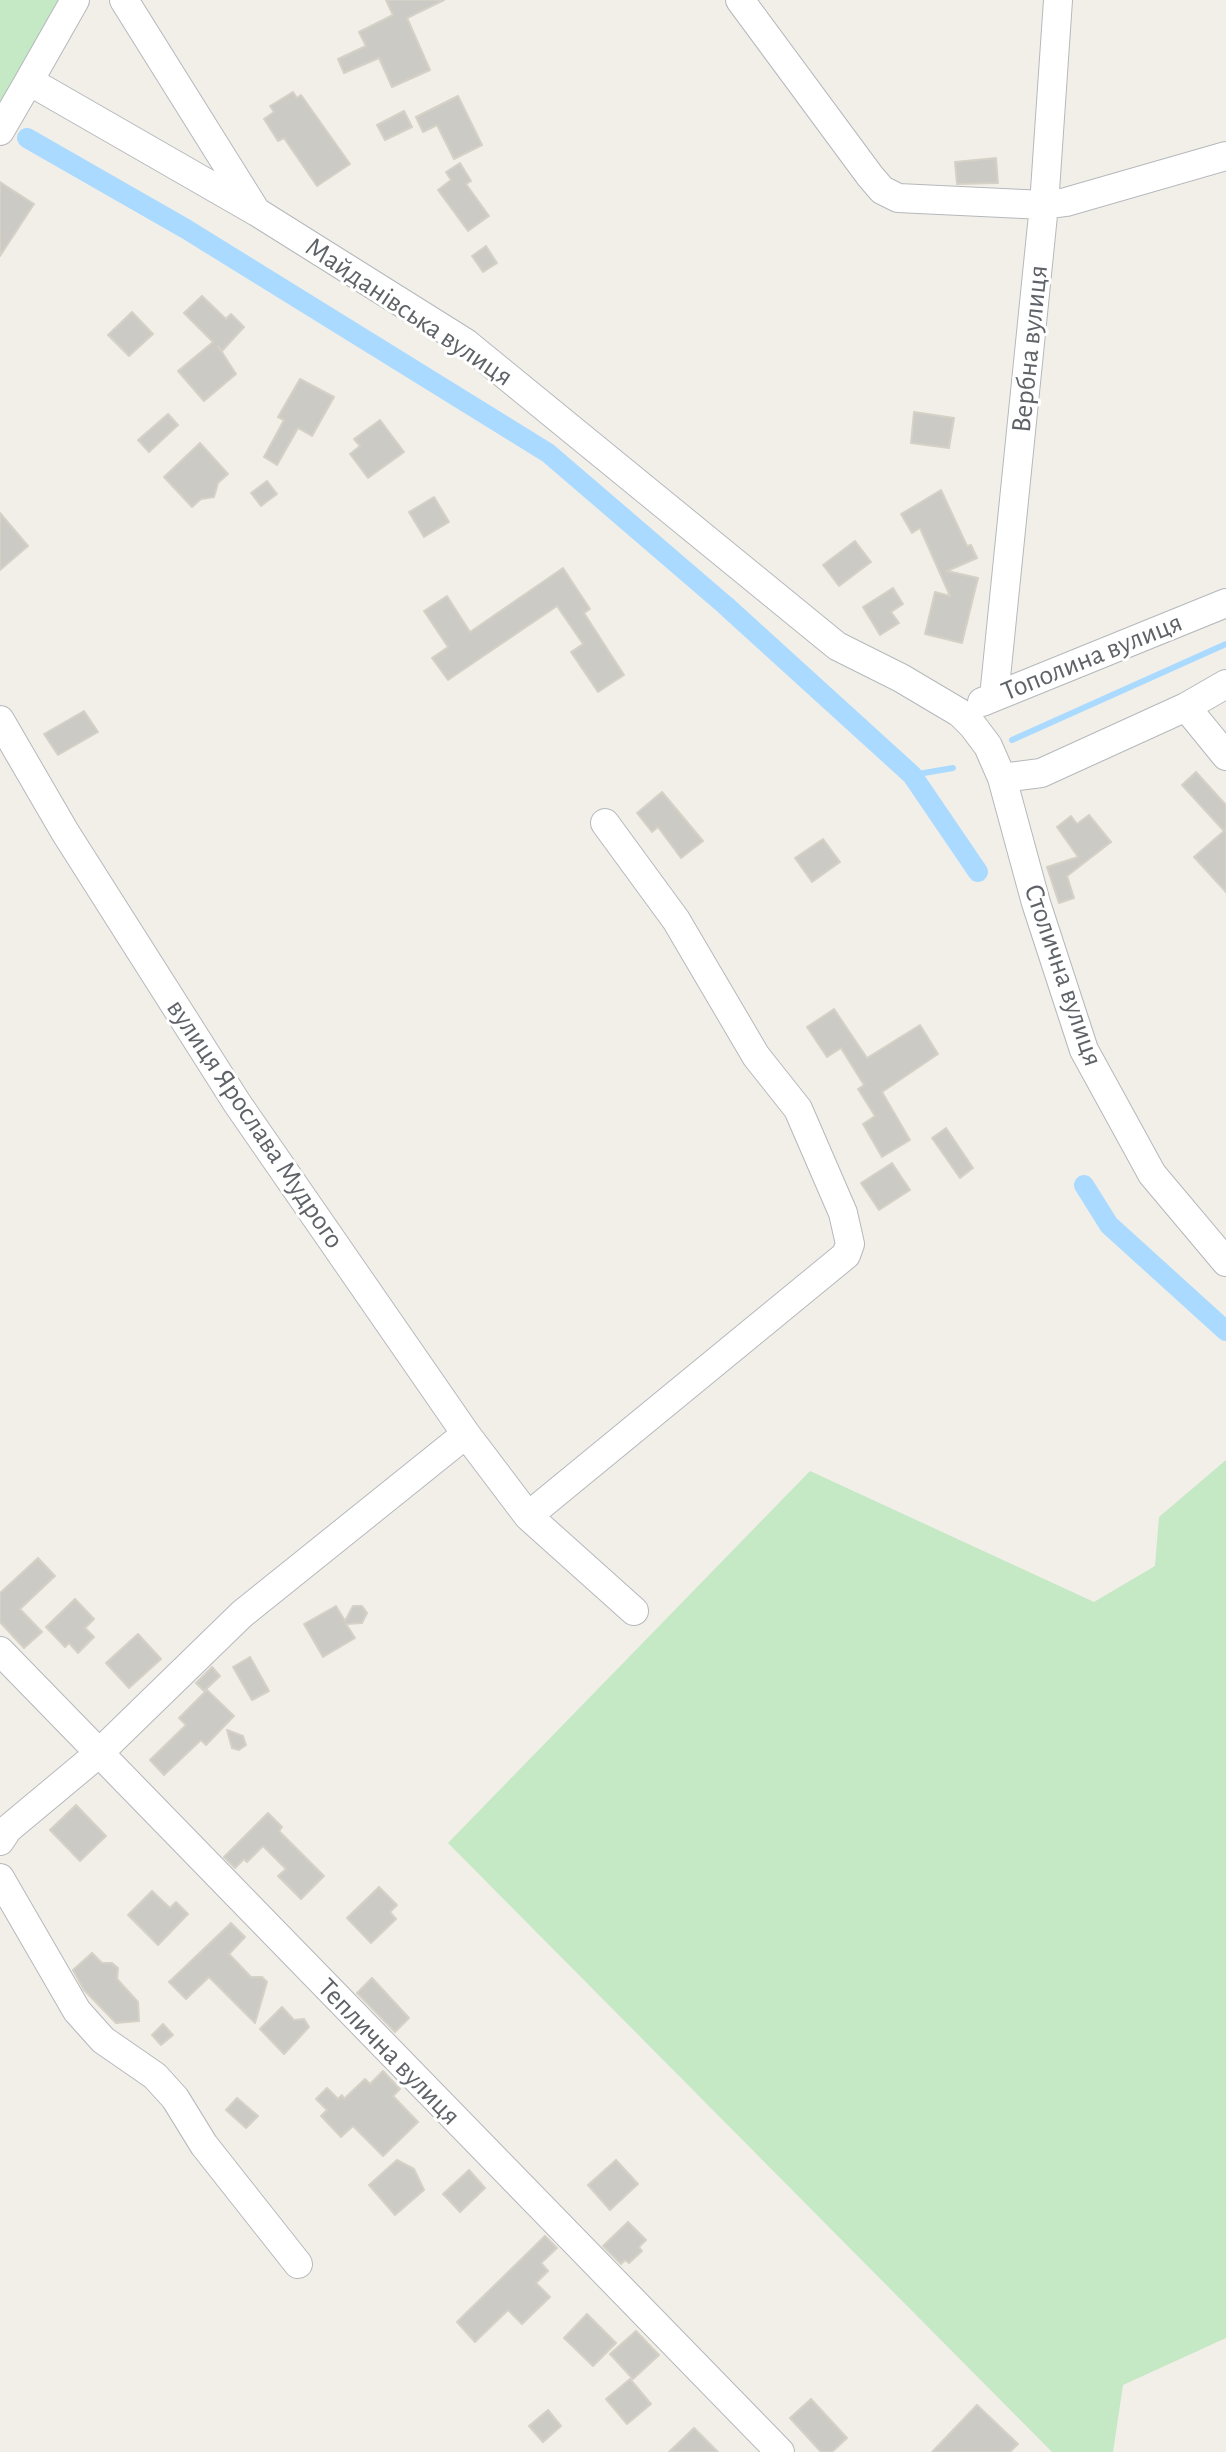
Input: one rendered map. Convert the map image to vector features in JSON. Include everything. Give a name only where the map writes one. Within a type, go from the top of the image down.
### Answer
[{"type":"street","points":[[0,131],[75,0]]},
{"type":"street","points":[[124,0],[257,212]]},
{"type":"street","points":[[740,0],[882,190],[898,198],[1044,205],[1066,202],[1226,156]]},
{"type":"street","name":"Вербна вулиця","points":[[994,697],[1044,205],[1058,0]]},
{"type":"street","name":"Майданівська вулиця","points":[[29,81],[257,212],[466,343],[837,646],[960,713]]},
{"type":"street","name":"Тополина вулиця","points":[[960,713],[1226,603]]},
{"type":"street","points":[[1002,778],[1041,773],[1186,707],[1226,684]]},
{"type":"street","points":[[1186,707],[1226,756]]},
{"type":"street","name":"Столична вулиця","points":[[960,713],[988,746],[1002,778],[1036,903],[1084,1050],[1152,1174],[1226,1262]]},
{"type":"street","name":"вулиця Ярослава Мудрого","points":[[0,720],[65,832],[237,1103],[466,1434],[528,1516],[634,1611]]},
{"type":"street","points":[[528,1516],[846,1255],[850,1244],[843,1213],[798,1109],[756,1056],[676,920],[605,823]]},
{"type":"street","points":[[0,1841],[8,1829],[98,1754],[242,1614],[466,1434]]},
{"type":"street","name":"Теплична вулиця","points":[[0,1651],[780,2452]]},
{"type":"street","points":[[0,1878],[77,2011],[103,2040],[155,2076],[175,2098],[204,2145],[298,2264]]},
{"type":"green space","points":[[0,0],[60,0],[0,114]]},
{"type":"green space","points":[[1226,1460],[1226,2338],[1123,2385],[1113,2452],[1052,2452],[448,1843],[810,1471],[1094,1602],[1155,1566],[1159,1517]]},
{"type":"building","points":[[386,0],[444,0],[407,18],[430,70],[392,87],[379,58],[344,73],[338,59],[366,46],[359,32],[393,15]]},
{"type":"building","points":[[293,92],[297,98],[301,95],[350,164],[317,186],[284,138],[278,141],[264,119],[274,112],[270,106]]},
{"type":"building","points":[[458,96],[482,145],[454,159],[437,125],[423,132],[416,117]]},
{"type":"building","points":[[404,111],[412,127],[385,140],[377,125]]},
{"type":"building","points":[[996,158],[998,183],[957,184],[955,162]]},
{"type":"building","points":[[460,163],[471,181],[466,184],[489,216],[468,231],[438,190],[451,180],[446,172]]},
{"type":"building","points":[[0,182],[34,204],[0,256]]},
{"type":"building","points":[[486,246],[497,263],[483,272],[472,256]]},
{"type":"building","points":[[202,296],[226,319],[231,314],[244,327],[222,351],[218,346],[236,374],[204,401],[178,371],[213,342],[184,313]]},
{"type":"building","points":[[132,312],[153,334],[129,356],[108,335]]},
{"type":"building","points":[[300,379],[334,397],[312,436],[298,428],[277,465],[264,457],[284,420],[278,417]]},
{"type":"building","points":[[914,412],[954,418],[949,448],[911,443]]},
{"type":"building","points":[[168,414],[178,425],[149,452],[138,440]]},
{"type":"building","points":[[380,420],[404,452],[368,478],[350,454],[360,446],[354,439]]},
{"type":"building","points":[[200,443],[228,474],[218,483],[214,497],[201,499],[192,507],[164,477]]},
{"type":"building","points":[[267,481],[277,494],[261,506],[251,493]]},
{"type":"building","points":[[941,490],[967,546],[971,545],[977,558],[947,571],[978,578],[962,643],[925,634],[935,592],[950,596],[920,528],[912,533],[901,514]]},
{"type":"building","points":[[434,497],[449,522],[424,537],[409,512]]},
{"type":"building","points":[[0,513],[28,546],[0,570]]},
{"type":"building","points":[[855,541],[871,562],[839,586],[823,565]]},
{"type":"building","points":[[563,568],[590,609],[584,613],[624,675],[598,692],[571,652],[583,644],[557,606],[448,680],[432,658],[448,647],[424,611],[447,596],[470,632]]},
{"type":"building","points":[[893,588],[903,604],[891,612],[899,623],[880,635],[863,607]]},
{"type":"building","points":[[84,711],[98,732],[58,755],[44,734]]},
{"type":"building","points":[[1196,772],[1226,805],[1226,892],[1194,857],[1224,831],[1182,785]]},
{"type":"building","points":[[662,792],[703,841],[681,858],[658,827],[652,832],[637,813]]},
{"type":"building","points":[[1089,815],[1111,842],[1067,876],[1074,898],[1059,903],[1047,867],[1078,857],[1057,827],[1071,816],[1077,824]]},
{"type":"building","points":[[823,839],[840,862],[812,882],[795,858]]},
{"type":"building","points":[[834,1009],[867,1058],[920,1025],[938,1054],[882,1092],[910,1140],[882,1157],[863,1124],[875,1116],[858,1089],[864,1085],[841,1048],[827,1057],[807,1027]]},
{"type":"building","points":[[946,1128],[973,1168],[960,1178],[932,1138]]},
{"type":"building","points":[[892,1163],[910,1190],[879,1210],[861,1183]]},
{"type":"building","points":[[38,1558],[55,1576],[20,1609],[42,1632],[24,1648],[0,1622],[0,1593]]},
{"type":"building","points":[[75,1599],[94,1619],[85,1628],[94,1637],[78,1653],[69,1643],[65,1647],[46,1627]]},
{"type":"building","points":[[336,1606],[345,1621],[353,1606],[362,1606],[367,1613],[362,1623],[346,1624],[355,1638],[323,1657],[304,1624]]},
{"type":"building","points":[[138,1634],[161,1659],[129,1688],[106,1663]]},
{"type":"building","points":[[250,1657],[269,1691],[252,1700],[233,1667]]},
{"type":"building","points":[[212,1667],[220,1676],[204,1691],[196,1683]]},
{"type":"building","points":[[207,1690],[234,1716],[206,1745],[201,1740],[164,1775],[150,1760],[186,1725],[179,1718]]},
{"type":"building","points":[[227,1730],[243,1736],[246,1745],[239,1750],[232,1748]]},
{"type":"building","points":[[76,1805],[106,1836],[80,1861],[50,1830]]},
{"type":"building","points":[[268,1813],[282,1827],[279,1831],[324,1876],[301,1899],[278,1876],[286,1869],[263,1846],[247,1862],[244,1859],[235,1868],[224,1857]]},
{"type":"building","points":[[379,1887],[397,1905],[390,1912],[396,1919],[371,1943],[347,1918]]},
{"type":"building","points":[[152,1891],[170,1908],[176,1902],[188,1914],[158,1945],[128,1915]]},
{"type":"building","points":[[231,1923],[245,1937],[229,1954],[251,1977],[262,1977],[267,1982],[255,2023],[209,1977],[186,1999],[169,1982]]},
{"type":"building","points":[[92,1953],[102,1963],[112,1963],[118,1968],[117,1979],[138,2002],[139,2021],[116,2023],[84,1990],[73,1970]]},
{"type":"building","points":[[372,1978],[409,2018],[395,2032],[357,1993]]},
{"type":"building","points":[[282,2007],[294,2020],[304,2019],[309,2027],[284,2054],[260,2029]]},
{"type":"building","points":[[163,2024],[173,2035],[161,2045],[152,2035]]},
{"type":"building","points":[[383,2071],[400,2089],[393,2096],[418,2122],[383,2156],[353,2126],[341,2137],[321,2116],[327,2110],[316,2099],[327,2088],[338,2099],[342,2095],[344,2099],[365,2079],[370,2084]]},
{"type":"building","points":[[237,2098],[258,2116],[246,2128],[226,2110]]},
{"type":"building","points":[[397,2160],[414,2169],[424,2190],[395,2215],[369,2185]]},
{"type":"building","points":[[616,2160],[638,2184],[610,2210],[588,2185]]},
{"type":"building","points":[[469,2170],[485,2188],[460,2212],[443,2194]]},
{"type":"building","points":[[628,2222],[646,2240],[639,2247],[642,2251],[629,2263],[625,2260],[621,2264],[603,2246]]},
{"type":"building","points":[[545,2236],[557,2248],[541,2263],[548,2271],[536,2283],[550,2297],[522,2324],[508,2310],[475,2342],[457,2322]]},
{"type":"building","points":[[587,2314],[616,2343],[593,2366],[564,2338]]},
{"type":"building","points":[[636,2331],[659,2355],[633,2379],[610,2354]]},
{"type":"building","points":[[630,2379],[651,2404],[627,2424],[606,2399]]},
{"type":"building","points":[[811,2399],[847,2438],[832,2452],[821,2452],[790,2418]]},
{"type":"building","points":[[977,2405],[1018,2444],[1010,2452],[932,2452]]},
{"type":"building","points":[[548,2410],[561,2426],[543,2442],[529,2426]]},
{"type":"building","points":[[694,2428],[718,2452],[669,2452]]},
{"type":"waterway","points":[[27,138],[186,229],[548,453],[725,605],[912,775],[978,872]]},
{"type":"waterway","points":[[1012,740],[1226,644]]},
{"type":"waterway","points":[[912,775],[953,768]]},
{"type":"waterway","points":[[1084,1185],[1109,1225],[1226,1331]]}]
